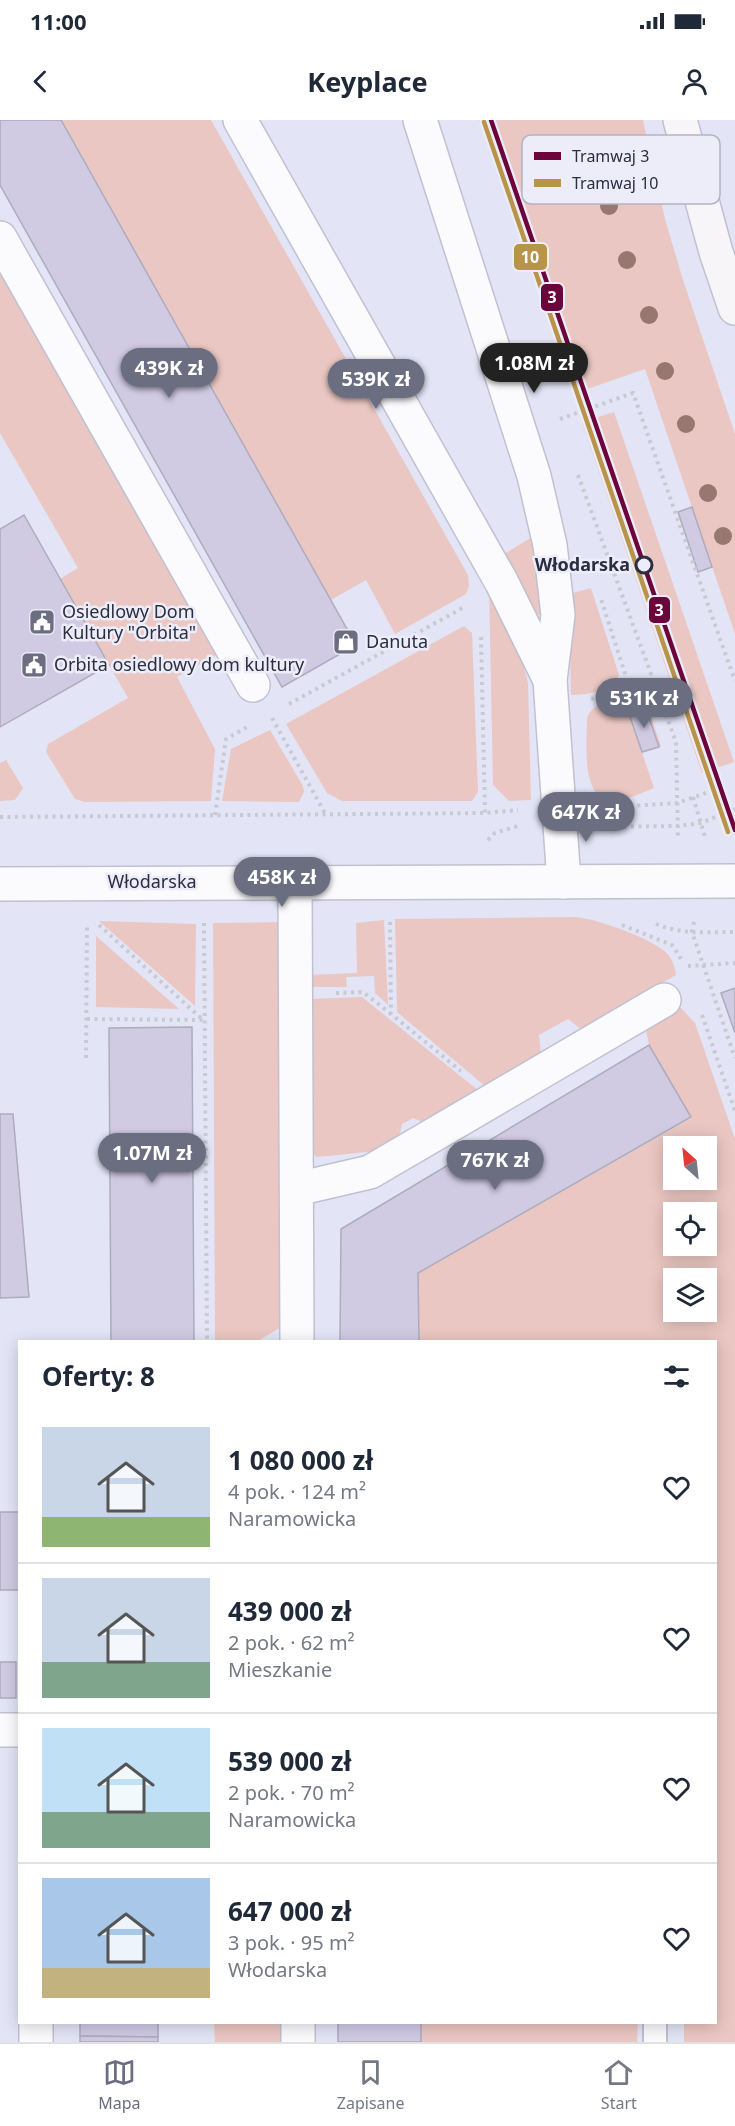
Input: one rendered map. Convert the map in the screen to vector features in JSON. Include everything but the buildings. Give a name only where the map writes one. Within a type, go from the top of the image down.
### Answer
[{"type":"street","points":[[240,120],[502,583],[550,680]]},
{"type":"street","points":[[420,120],[534,476],[550,545],[558,615],[550,680],[564,882]]},
{"type":"street","points":[[680,120],[684,135]]},
{"type":"street","points":[[703,204],[735,308]]},
{"type":"street","points":[[0,237],[253,685]]},
{"type":"street","name":"Włodarska","points":[[0,884],[735,881]]},
{"type":"street","points":[[295,883],[297,1340]]},
{"type":"street","points":[[297,1188],[370,1172],[664,1000]]},
{"type":"street","points":[[0,1730],[18,1730]]},
{"type":"street","points":[[36,2024],[36,2042]]},
{"type":"street","points":[[298,2024],[298,2042]]},
{"type":"lane","points":[[655,2024],[655,2042]]},
{"type":"path","points":[[553,421],[633,393],[735,681]]},
{"type":"path","points":[[584,484],[676,742],[677,826]]},
{"type":"path","points":[[281,709],[467,605]]},
{"type":"path","points":[[481,634],[485,813]]},
{"type":"path","points":[[261,720],[270,715],[326,815]]},
{"type":"path","points":[[215,815],[226,739],[252,724]]},
{"type":"path","points":[[594,808],[677,803],[712,791]]},
{"type":"path","points":[[693,797],[708,844]]},
{"type":"path","points":[[594,827],[677,826],[701,823],[735,809]]},
{"type":"path","points":[[0,817],[485,813],[519,810]]},
{"type":"path","points":[[390,912],[391,1014]]},
{"type":"path","points":[[204,913],[207,1340]]},
{"type":"path","points":[[86,1058],[87,914]]},
{"type":"path","points":[[611,921],[672,945],[686,966],[689,975]]},
{"type":"path","points":[[96,922],[203,1020]]},
{"type":"path","points":[[735,932],[692,932],[735,1058]]},
{"type":"path","points":[[686,966],[735,963]]},
{"type":"path","points":[[297,994],[363,992],[496,1100]]},
{"type":"path","points":[[699,1005],[735,1111]]},
{"type":"path","points":[[87,1019],[203,1020]]},
{"type":"shaded area","points":[[61,120],[211,120],[468,575],[469,586],[466,594],[395,634],[366,580],[331,600]]},
{"type":"shaded area","points":[[479,120],[643,120],[646,135],[522,135],[522,204],[662,204],[683,280],[735,434],[735,634],[645,369],[573,394]]},
{"type":"shaded area","points":[[0,270],[220,653],[177,677],[215,749],[211,801],[85,802],[75,799],[46,752],[48,744],[128,698],[60,579],[78,568],[0,433]]},
{"type":"shaded area","points":[[614,412],[734,762],[702,773],[582,422]]},
{"type":"shaded area","points":[[537,534],[541,613],[538,616],[534,615],[501,556]]},
{"type":"shaded area","points":[[489,584],[522,658],[528,683],[531,800],[509,801],[493,785]]},
{"type":"shaded area","points":[[591,588],[619,675],[612,685],[606,688],[591,693],[571,695],[569,594]]},
{"type":"shaded area","points":[[464,626],[472,633],[478,792],[472,801],[342,801],[327,793],[286,724]]},
{"type":"shaded area","points":[[642,690],[661,746],[659,747],[645,706],[628,711],[654,788],[623,800],[605,800],[597,794],[588,770],[587,718],[590,712],[603,703]]},
{"type":"shaded area","points":[[270,730],[303,786],[304,792],[299,802],[222,801],[231,749]]},
{"type":"shaded area","points":[[6,760],[23,788],[15,800],[0,801],[0,763]]},
{"type":"shaded area","points":[[575,917],[596,921],[645,939],[666,952],[674,964],[676,975],[582,1030],[568,1019],[539,1035],[541,1054],[486,1087],[397,1012],[395,919]]},
{"type":"shaded area","points":[[384,920],[388,1005],[375,993],[374,976],[346,977],[347,987],[308,987],[308,975],[357,973],[356,923]]},
{"type":"shaded area","points":[[99,921],[196,924],[195,1006]]},
{"type":"shaded area","points":[[284,922],[286,1324],[260,1340],[215,1340],[213,923]]},
{"type":"shaded area","points":[[96,936],[179,1009],[96,1007]]},
{"type":"shaded area","points":[[362,997],[479,1091],[425,1123],[413,1118],[402,1124],[399,1138],[377,1151],[317,1157],[309,1151],[308,999]]},
{"type":"shaded area","points":[[674,1008],[681,1008],[695,1023],[735,1139],[735,2042],[684,2042],[684,2024],[717,2024],[717,1340],[419,1340],[418,1273],[691,1118],[649,1045],[646,1029]]},
{"type":"shaded area","points":[[214,2024],[284,2024],[284,2042],[215,2042]]},
{"type":"shaded area","points":[[421,2024],[638,2024],[637,2042],[421,2042]]},
{"type":"tram line","name":"3","points":[[491,120],[735,830]]},
{"type":"tram line","name":"10","points":[[484,122],[728,832]]},
{"type":"place","name":"Włodarska","points":[[644,565]]},
{"type":"place","name":"Osiedlowy Dom Kultury \"Orbita\"","points":[[42,622]]},
{"type":"place","name":"Danuta","points":[[346,642]]},
{"type":"place","name":"Orbita osiedlowy dom kultury","points":[[34,665]]}]
